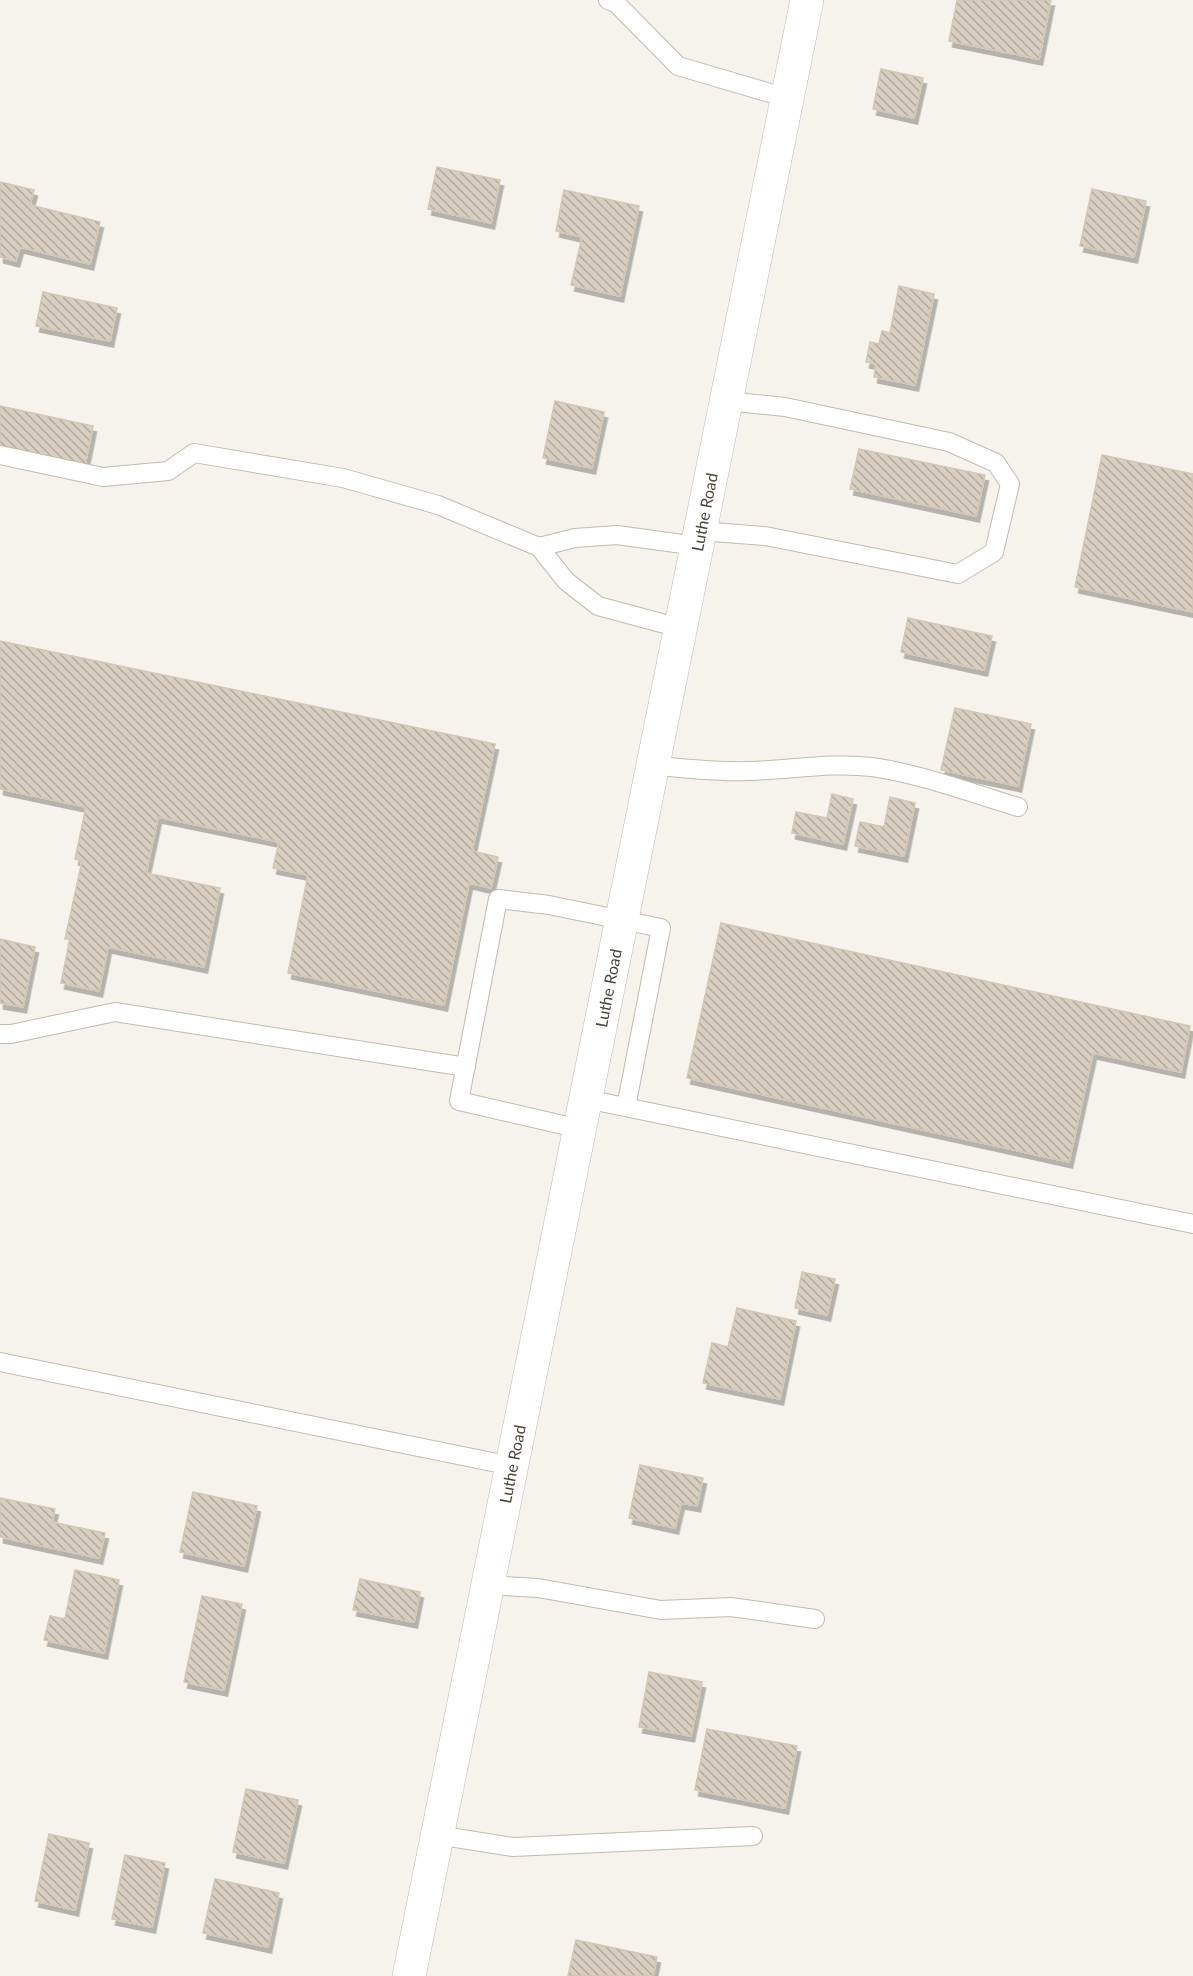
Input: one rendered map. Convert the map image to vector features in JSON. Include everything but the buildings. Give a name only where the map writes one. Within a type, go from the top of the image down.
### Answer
[{"type":"street","name":"Luthe Road","points":[[409,1976],[807,0]]},
{"type":"lane","points":[[608,0],[616,3],[678,66],[787,98]]},
{"type":"lane","points":[[539,547],[575,538],[617,535],[698,539],[765,537],[958,574],[994,552],[1010,484],[996,463],[949,442],[785,408],[726,401]]},
{"type":"lane","points":[[0,454],[103,477],[168,471],[194,453],[343,478],[438,505],[539,547],[566,581],[598,606],[680,628]]},
{"type":"lane","points":[[653,765],[707,771],[750,771],[803,766],[872,767],[1018,807]]},
{"type":"lane","points":[[626,1107],[661,928],[549,905],[498,899],[459,1101],[583,1114],[626,1107],[1193,1224]]},
{"type":"lane","points":[[0,1034],[11,1034],[115,1012],[466,1067]]},
{"type":"lane","points":[[0,1362],[512,1466]]},
{"type":"lane","points":[[488,1585],[538,1588],[661,1610],[731,1607],[815,1619]]},
{"type":"lane","points":[[438,1835],[513,1847],[753,1836]]}]
